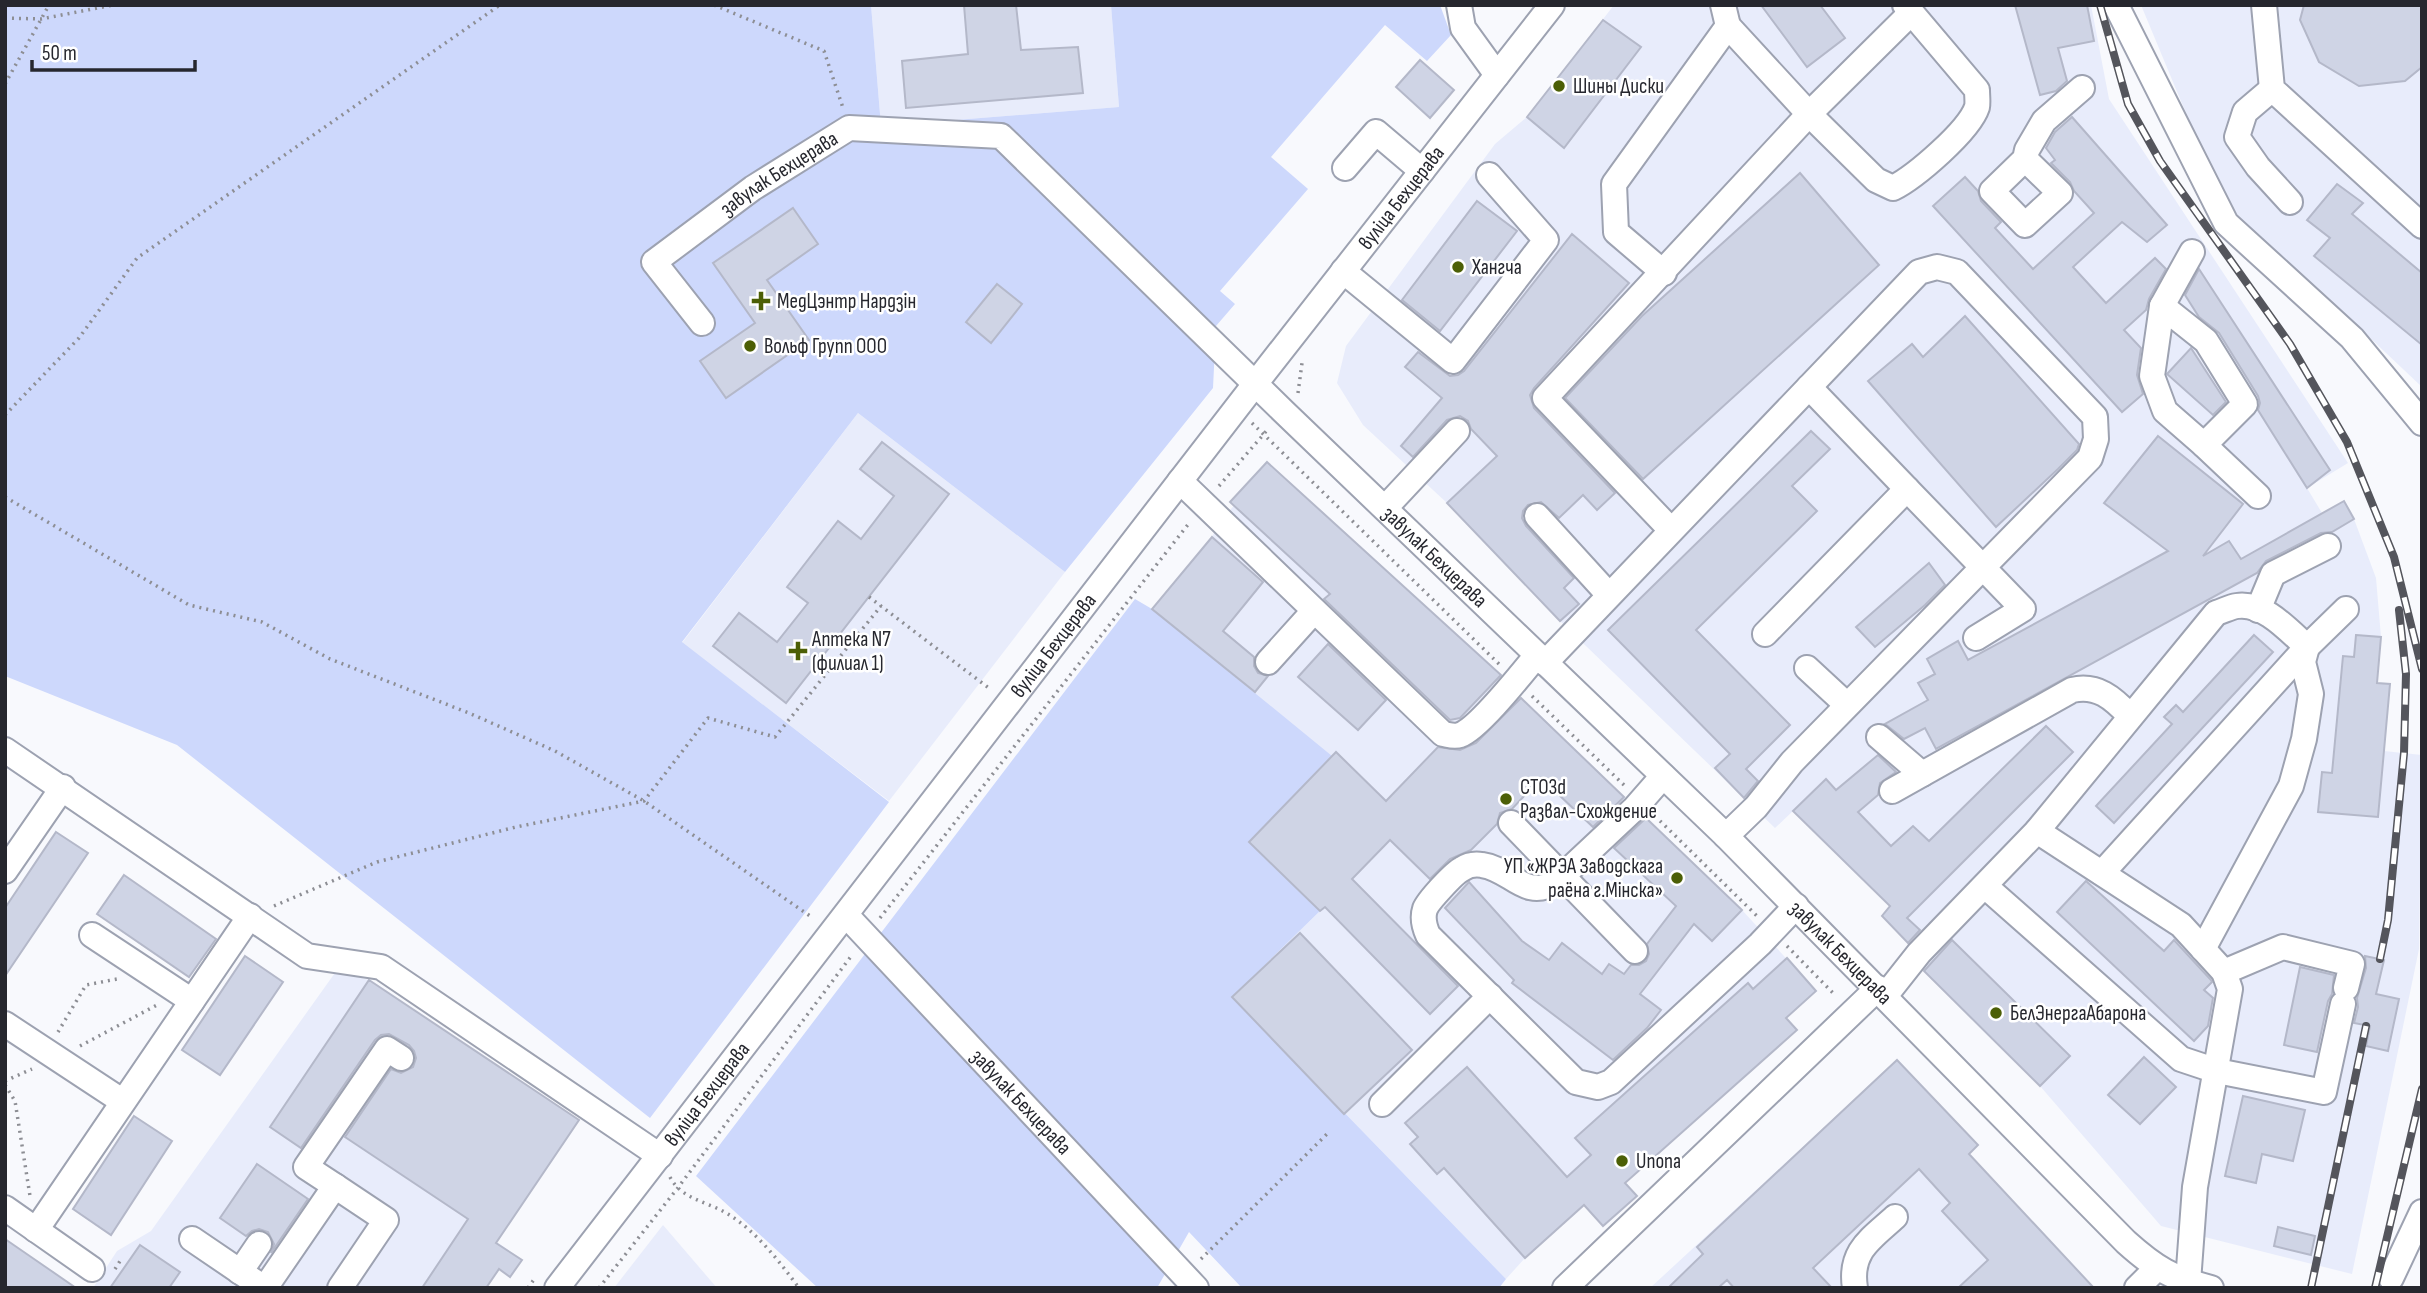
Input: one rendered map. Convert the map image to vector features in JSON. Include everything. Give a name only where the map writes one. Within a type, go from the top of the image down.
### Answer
[{"type":"street","points":[[1459,5],[1463,28],[1497,75]]},
{"type":"street","name":"вуліца Бехцерава","points":[[557,1288],[1237,406],[1552,5]]},
{"type":"street","points":[[2116,5],[2226,223],[2353,338],[2422,423]]},
{"type":"street","points":[[2264,5],[2272,89],[2422,226]]},
{"type":"street","points":[[1664,273],[1616,232],[1614,184],[1725,16],[1809,114],[1876,180],[1893,188],[1910,180],[1966,126],[1978,106],[1977,90],[1908,9],[1809,114],[1664,273],[1545,398],[1671,530]]},
{"type":"street","points":[[2025,159],[2027,150],[2044,121],[2081,88]]},
{"type":"street","points":[[2272,89],[2245,111],[2237,137],[2258,167],[2290,202]]},
{"type":"street","name":"завулак Бехцерава","points":[[702,323],[654,262],[753,188],[849,128],[1001,136],[1726,836],[2126,1242],[2157,1268],[2200,1285]]},
{"type":"street","points":[[1345,168],[1376,132],[1422,171]]},
{"type":"street","points":[[1343,271],[1453,360],[1546,240],[1489,175]]},
{"type":"street","points":[[2192,252],[2162,306],[2152,376],[2165,411],[2258,496]]},
{"type":"street","points":[[1180,481],[1443,734],[1457,736],[1469,730],[1516,681],[1609,595],[1919,272],[1937,267],[1957,272],[2095,417],[2096,439],[2090,458],[1792,762],[1756,807],[1726,836]]},
{"type":"street","points":[[2162,306],[2206,341],[2245,404],[2204,445]]},
{"type":"street","points":[[1809,387],[2023,609],[1976,638]]},
{"type":"street","points":[[1385,508],[1457,430]]},
{"type":"street","points":[[1765,634],[1908,489]]},
{"type":"street","points":[[1537,516],[1609,595]]},
{"type":"street","points":[[2258,610],[2273,574],[2328,546]]},
{"type":"street","points":[[1565,1288],[1852,1012],[1881,992],[1985,886],[2037,831],[2216,613],[2239,605],[2258,610],[2278,621],[2307,647]]},
{"type":"street","points":[[2102,873],[2307,647],[2346,609]]},
{"type":"street","points":[[1268,662],[1314,611]]},
{"type":"street","points":[[2203,949],[2291,786],[2304,739],[2311,694],[2303,662],[2307,647]]},
{"type":"street","points":[[1807,668],[1847,705]]},
{"type":"street","points":[[1892,791],[2072,690],[2085,687],[2099,691],[2117,702],[2130,716]]},
{"type":"street","points":[[1879,737],[1922,774]]},
{"type":"street","points":[[5,750],[307,956],[381,967],[660,1156]]},
{"type":"street","points":[[1663,776],[1641,802],[1562,876],[1544,889],[1532,889],[1484,865],[1469,865],[1460,870],[1426,907],[1423,924],[1429,934],[1576,1082],[1598,1087],[1611,1082],[1773,931],[1796,906]]},
{"type":"street","points":[[5,871],[63,788]]},
{"type":"street","points":[[1511,823],[1634,951]]},
{"type":"street","points":[[2037,831],[2181,925],[2224,972],[2231,989],[2195,1187],[2200,1285]]},
{"type":"street","points":[[1985,886],[2181,1059],[2217,1071],[2324,1092],[2352,964],[2283,947],[2224,972]]},
{"type":"street","name":"завулак Бехцерава","points":[[846,915],[1190,1282]]},
{"type":"street","points":[[36,1230],[122,1101],[186,997],[250,916]]},
{"type":"street","points":[[92,935],[186,997]]},
{"type":"street","points":[[1382,1104],[1490,996]]},
{"type":"street","points":[[5,1024],[122,1101]]},
{"type":"street","points":[[340,1288],[386,1220],[306,1167],[358,1105],[387,1049],[401,1058]]},
{"type":"street","points":[[192,1239],[264,1288],[335,1186]]},
{"type":"street","points":[[5,1208],[92,1269]]},
{"type":"street","points":[[2392,1278],[2422,1212]]},
{"type":"street","points":[[1855,1288],[1853,1269],[1859,1250],[1895,1217]]},
{"type":"street","points":[[240,1272],[259,1244]]},
{"type":"street","points":[[2137,1288],[2157,1268]]},
{"type":"path","points":[[5,84],[49,5]]},
{"type":"path","points":[[5,18],[41,19],[113,5]]},
{"type":"path","points":[[5,415],[79,338],[137,258],[500,5]]},
{"type":"path","points":[[713,5],[824,51],[849,128]]},
{"type":"path","points":[[599,1288],[677,1189],[866,935],[1203,505],[1262,435],[1297,399],[1302,363]]},
{"type":"path","points":[[1237,406],[1262,435],[1773,931],[1852,1012]]},
{"type":"path","points":[[5,497],[189,605],[262,622],[330,659],[469,713],[555,751],[644,801],[813,918]]},
{"type":"path","points":[[869,597],[990,689]]},
{"type":"path","points":[[250,916],[377,862],[516,827],[644,801],[708,718],[775,737],[881,606]]},
{"type":"path","points":[[52,1055],[86,985],[150,973]]},
{"type":"path","points":[[36,1230],[15,1101],[5,1083],[38,1067],[52,1055],[186,997]]},
{"type":"path","points":[[1190,1282],[1330,1131]]},
{"type":"path","points":[[660,1156],[677,1189],[729,1214],[771,1251],[800,1288]]},
{"type":"shaded area","points":[[5,5],[871,5],[881,126],[1119,107],[1111,5],[1440,5],[1451,35],[1427,61],[1385,25],[1271,157],[1308,189],[1220,291],[1235,304],[1216,326],[1213,388],[1065,572],[858,413],[682,642],[889,802],[650,1118],[177,745],[5,676]]},
{"type":"shaded area","points":[[871,5],[1111,5],[1119,107],[881,126]]},
{"type":"shaded area","points":[[1614,5],[2091,5],[2109,99],[2348,463],[2307,488],[2322,513],[2344,501],[2354,519],[2376,578],[2381,637],[2377,683],[2390,684],[2384,751],[2422,755],[2419,949],[2352,1274],[2161,1226],[2040,1086],[1922,969],[1928,962],[1882,916],[1890,906],[1793,811],[1775,828],[1560,621],[1447,503],[1363,425],[1337,383],[1346,346],[1495,144],[1527,117]]},
{"type":"shaded area","points":[[2141,5],[2422,5],[2422,387],[2331,301],[2244,225],[2210,171]]},
{"type":"shaded area","points":[[858,413],[1065,572],[889,801],[682,643]]},
{"type":"shaded area","points":[[1271,465],[1506,679],[1519,695],[1742,910],[1816,991],[1786,1017],[1797,1030],[1625,1182],[1637,1196],[1603,1226],[1584,1205],[1525,1258],[1506,1279],[1232,997],[1320,911],[1249,842],[1152,609],[1212,537],[1220,521]]},
{"type":"shaded area","points":[[1135,599],[1152,609],[1332,756],[1249,842],[1320,911],[1232,997],[1506,1279],[1499,1288],[1242,1288],[1189,1232],[1157,1288],[818,1288],[696,1176]]},
{"type":"shaded area","points":[[337,970],[369,980],[579,1120],[497,1242],[522,1260],[510,1277],[499,1269],[486,1288],[93,1288],[117,1251],[151,1231]]},
{"type":"shaded area","points":[[1897,1060],[1978,1145],[1961,1161],[1984,1170],[2094,1288],[1650,1288]]},
{"type":"shaded area","points":[[663,1225],[717,1288],[614,1288]]},
{"type":"building","points":[[964,5],[1016,5],[1021,50],[1078,47],[1083,93],[906,108],[902,61],[968,54]]},
{"type":"building","points":[[1761,5],[1820,5],[1845,38],[1807,67]]},
{"type":"building","points":[[2015,5],[2087,5],[2094,41],[2058,48],[2067,81],[2056,91],[2040,95]]},
{"type":"building","points":[[2304,5],[2422,5],[2422,67],[2405,81],[2359,86],[2319,62],[2300,20]]},
{"type":"building","points":[[1603,20],[1641,47],[1564,148],[1527,117]]},
{"type":"building","points":[[1420,60],[1454,90],[1430,118],[1396,87]]},
{"type":"building","points":[[2072,117],[2167,225],[2147,242],[2122,222],[2073,267],[2106,303],[2155,258],[2166,269],[2149,299],[2146,310],[2124,330],[2141,348],[2137,375],[2143,394],[2122,412],[1933,206],[1965,177],[1978,191],[1981,201],[2001,222],[1995,228],[2033,269],[2094,213],[2051,163],[2055,160],[2046,148],[2055,132]]},
{"type":"building","points":[[1800,173],[1879,265],[1643,479],[1565,398],[1642,316]]},
{"type":"building","points":[[2337,184],[2363,203],[2352,214],[2422,273],[2422,345],[2314,256],[2330,238],[2307,220]]},
{"type":"building","name":"Хангча","points":[[1477,201],[1517,231],[1440,331],[1402,300]]},
{"type":"building","name":"МедЦэнтр Нардзін","points":[[793,208],[818,244],[767,280],[809,340],[726,398],[700,361],[755,323],[713,263]]},
{"type":"building","points":[[1572,234],[1629,283],[1530,395],[1534,408],[1615,493],[1597,510],[1583,495],[1559,518],[1541,502],[1528,505],[1523,511],[1522,518],[1526,526],[1574,578],[1564,588],[1579,604],[1560,621],[1447,503],[1497,456],[1471,429],[1468,421],[1460,416],[1447,420],[1413,457],[1401,446],[1442,398],[1405,367],[1418,352],[1450,376],[1464,371]]},
{"type":"building","points":[[2199,269],[2330,470],[2307,488],[2258,410],[2258,396],[2219,333],[2199,317],[2185,295]]},
{"type":"building","points":[[997,284],[1022,304],[991,343],[966,322]]},
{"type":"building","points":[[1965,316],[2079,444],[2077,450],[2058,469],[1996,527],[1868,381],[1912,344],[1923,357]]},
{"type":"building","points":[[2191,348],[2226,402],[2213,415],[2167,374]]},
{"type":"building","points":[[1811,431],[1830,449],[1792,486],[1817,511],[1696,630],[1790,725],[1746,769],[1758,781],[1744,798],[1715,768],[1730,754],[1608,630]]},
{"type":"building","points":[[2158,436],[2243,504],[2203,556],[2229,541],[2241,559],[2344,501],[2354,519],[2332,532],[2321,533],[2266,561],[2257,573],[1936,749],[1925,728],[1904,739],[1885,724],[1928,700],[1918,683],[1935,674],[1927,659],[1958,641],[1968,660],[2168,551],[2104,503]]},
{"type":"building","points":[[882,442],[949,494],[786,703],[713,646],[739,613],[777,642],[808,603],[787,587],[838,521],[861,539],[894,496],[860,469]]},
{"type":"building","points":[[1267,462],[1501,675],[1460,718],[1450,720],[1324,599],[1330,594],[1230,502]]},
{"type":"building","points":[[1212,537],[1263,582],[1223,631],[1254,657],[1254,666],[1258,673],[1268,676],[1255,692],[1152,609]]},
{"type":"building","points":[[1929,563],[1945,585],[1875,647],[1856,627]]},
{"type":"building","points":[[2254,635],[2273,652],[2114,823],[2096,806],[2172,724],[2164,717],[2176,705],[2183,712]]},
{"type":"building","points":[[2356,635],[2381,637],[2377,683],[2390,684],[2378,817],[2318,812],[2322,772],[2332,773],[2343,656],[2354,657]]},
{"type":"building","points":[[1328,644],[1386,700],[1358,730],[1298,677]]},
{"type":"building","points":[[1521,698],[1624,797],[1593,827],[1541,778],[1512,809],[1500,813],[1497,824],[1471,850],[1450,859],[1430,879],[1390,840],[1352,879],[1458,986],[1430,1014],[1325,907],[1320,911],[1249,842],[1336,752],[1386,801],[1438,747],[1460,750],[1476,743]]},
{"type":"building","points":[[2046,726],[2073,752],[1907,918],[1920,930],[1908,943],[1882,916],[1890,906],[1793,811],[1826,779],[1836,790],[1878,755],[1896,772],[1880,783],[1878,795],[1858,812],[1891,846],[1913,826],[1929,841]]},
{"type":"building","points":[[1646,818],[1742,910],[1712,941],[1694,924],[1640,994],[1661,1010],[1647,1028],[1613,1060],[1512,983],[1514,980],[1445,908],[1469,882],[1522,941],[1549,960],[1562,943],[1602,974],[1609,964],[1624,974],[1631,965],[1646,961],[1649,954],[1647,944],[1676,906],[1614,848]]},
{"type":"building","points":[[56,832],[88,853],[5,976],[5,908]]},
{"type":"building","points":[[124,875],[216,939],[189,977],[97,914]]},
{"type":"building","points":[[2086,881],[2164,951],[2174,940],[2211,980],[2204,990],[2213,998],[2208,1026],[2194,1041],[2057,912]]},
{"type":"building","points":[[1300,933],[1412,1050],[1344,1114],[1232,997]]},
{"type":"building","name":"БелЭнергаАбарона","points":[[1952,940],[2070,1056],[2040,1086],[1924,971]]},
{"type":"building","points":[[245,956],[283,982],[220,1075],[182,1050]]},
{"type":"building","points":[[2365,956],[2384,960],[2376,994],[2399,999],[2388,1051],[2366,1046],[2370,1026],[2354,1023],[2357,998],[2366,968]]},
{"type":"building","points":[[1787,958],[1816,991],[1786,1018],[1797,1030],[1625,1183],[1637,1196],[1603,1226],[1584,1205],[1525,1258],[1444,1168],[1437,1174],[1410,1144],[1418,1137],[1405,1123],[1467,1067],[1567,1177],[1591,1155],[1575,1138],[1748,983],[1753,989]]},
{"type":"building","points":[[2300,967],[2334,975],[2332,994],[2328,1001],[2317,1052],[2284,1045]]},
{"type":"building","points":[[369,980],[579,1120],[496,1243],[522,1260],[510,1277],[499,1269],[486,1288],[422,1288],[468,1219],[345,1137],[391,1069],[401,1073],[413,1067],[416,1058],[409,1045],[389,1034],[381,1035],[375,1040],[301,1148],[270,1127]]},
{"type":"building","points":[[2144,1057],[2176,1087],[2140,1124],[2108,1095]]},
{"type":"building","points":[[1897,1060],[1978,1145],[1969,1154],[2094,1288],[1958,1288],[1988,1260],[1942,1211],[1950,1203],[1919,1169],[1813,1268],[1832,1288],[1734,1288],[1727,1280],[1718,1288],[1668,1288],[1703,1254],[1697,1247]]},
{"type":"building","points":[[2243,1096],[2305,1110],[2293,1161],[2262,1154],[2256,1183],[2225,1176]]},
{"type":"building","points":[[134,1116],[172,1141],[111,1235],[73,1209]]},
{"type":"building","points":[[257,1164],[308,1199],[271,1253],[274,1244],[268,1232],[259,1229],[246,1236],[220,1218]]},
{"type":"building","points":[[2278,1227],[2315,1236],[2311,1255],[2274,1246]]},
{"type":"building","points":[[5,1239],[50,1270],[76,1288],[5,1288]]},
{"type":"building","points":[[140,1245],[180,1272],[169,1288],[110,1288]]},
{"type":"railway","points":[[2100,5],[2128,104],[2160,161],[2290,344],[2347,442],[2394,557],[2422,669]]},
{"type":"railway","points":[[2380,959],[2388,920],[2404,753],[2406,674],[2399,610]]},
{"type":"railway","points":[[2311,1288],[2366,1026]]},
{"type":"railway","points":[[2375,1288],[2422,1089]]},
{"type":"place","name":"Шины Диски","points":[[1559,86]]},
{"type":"place","name":"Хангча","points":[[1458,267]]},
{"type":"place","name":"МедЦэнтр Нардзін","points":[[761,301]]},
{"type":"place","name":"Вольф Групп ООО","points":[[750,346]]},
{"type":"place","name":"Аптека N7 (филиал 1)","points":[[798,651]]},
{"type":"place","name":"СТО3d Развал-Схождение","points":[[1506,799]]},
{"type":"place","name":"УП «ЖРЭА Заводскага раёна г.Мінска»","points":[[1677,878]]},
{"type":"place","name":"БелЭнергаАбарона","points":[[1996,1013]]},
{"type":"place","name":"Unona","points":[[1622,1161]]}]
